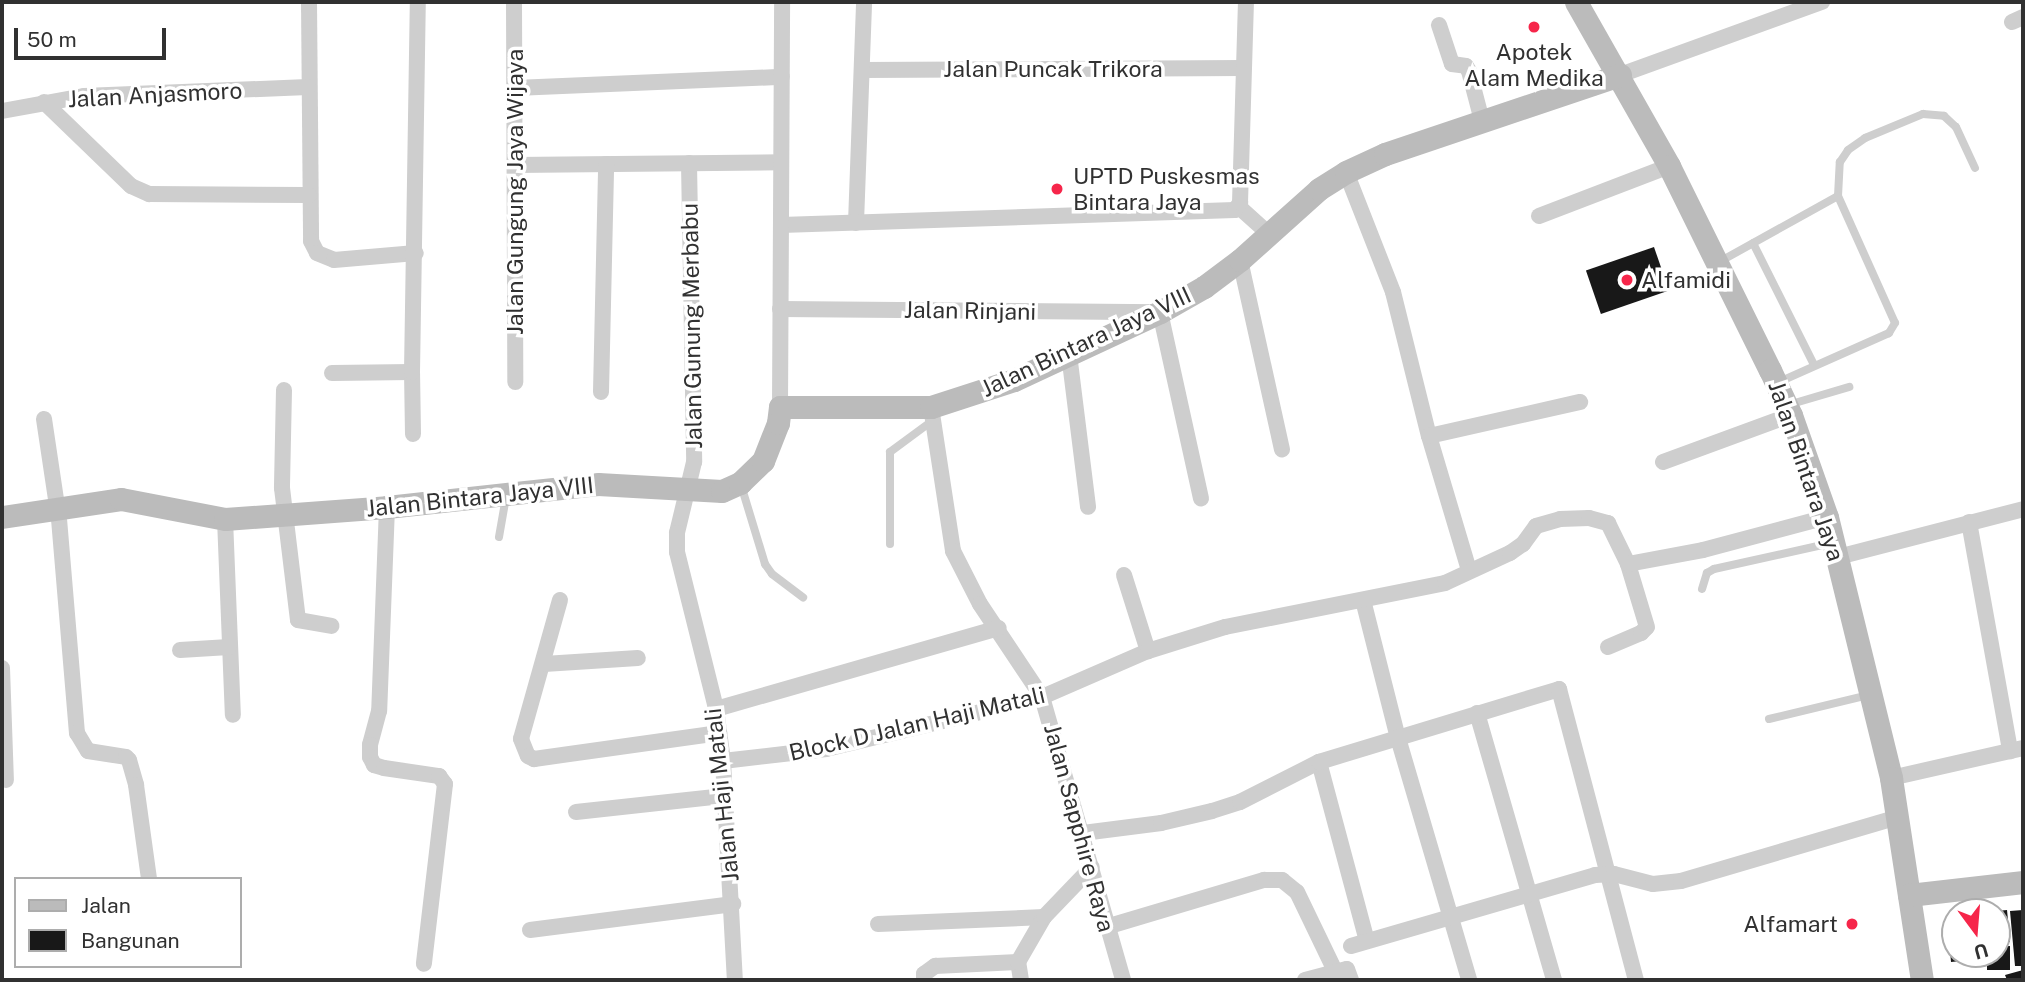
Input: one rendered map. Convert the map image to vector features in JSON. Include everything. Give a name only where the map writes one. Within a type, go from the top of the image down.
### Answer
[{"type":"street","points":[[309,2],[311,241],[317,253],[334,260],[416,253]]},
{"type":"street","points":[[414,433],[412,372],[418,2]]},
{"type":"street","name":"Jalan Gungung Jaya Wijaya","points":[[514,2],[516,382]]},
{"type":"street","points":[[740,483],[763,461],[778,423],[780,407],[782,2]]},
{"type":"street","points":[[856,223],[864,2]]},
{"type":"street","points":[[1246,2],[1239,207],[1268,233]]},
{"type":"street","name":"Jalan Bintara Jaya","points":[[1576,2],[1620,75],[1669,166],[1776,383],[1827,517],[1891,778],[1922,980]]},
{"type":"street","name":"Jalan Bintara Jaya VIII","points":[[780,407],[932,414],[1160,313],[1204,287],[1240,260],[1319,189],[1346,172],[1385,154],[1620,75],[1822,2]]},
{"type":"street","points":[[1439,25],[1452,64],[1466,66],[1469,71],[1482,121]]},
{"type":"street","name":"Jalan Puncak Trikora","points":[[862,71],[1243,68]]},
{"type":"street","points":[[515,88],[782,78]]},
{"type":"street","name":"Jalan Anjasmoro","points":[[2,111],[84,96],[309,87]]},
{"type":"street","points":[[44,102],[131,186],[149,194],[309,195]]},
{"type":"street","points":[[515,164],[781,162]]},
{"type":"street","name":"Jalan Gunung Merbabu","points":[[689,163],[694,463],[690,489]]},
{"type":"street","points":[[601,392],[606,164]]},
{"type":"street","points":[[1539,216],[1669,166]]},
{"type":"street","points":[[1346,172],[1393,292],[1429,436],[1469,570]]},
{"type":"street","points":[[781,225],[1231,212],[1239,207]]},
{"type":"street","points":[[1240,260],[1282,449]]},
{"type":"street","name":"Jalan Rinjani","points":[[780,309],[1160,313]]},
{"type":"street","points":[[1160,313],[1201,499]]},
{"type":"street","points":[[1069,354],[1088,507]]},
{"type":"street","points":[[332,373],[412,372]]},
{"type":"street","points":[[284,390],[282,488],[298,620],[331,626]]},
{"type":"street","points":[[1429,436],[1580,402]]},
{"type":"street","points":[[1663,462],[1788,411]]},
{"type":"street","name":"Jalan Sapphire Raya","points":[[932,414],[953,551],[980,604],[999,628],[1042,697],[1123,980]]},
{"type":"street","points":[[44,419],[57,510],[77,733],[88,751],[130,760],[149,877]]},
{"type":"street","name":"Jalan Bintara Jaya VIII","points":[[2,517],[121,499],[225,519],[387,507],[598,484],[714,492],[740,483]]},
{"type":"street","name":"Jalan Haji Matali","points":[[690,489],[677,533],[677,552],[716,709],[723,761],[736,980]]},
{"type":"street","points":[[387,507],[379,711],[370,744],[370,757],[374,765],[439,776],[445,784],[424,964]]},
{"type":"street","points":[[1836,549],[2023,509]]},
{"type":"street","points":[[1608,647],[1641,633],[1647,627],[1628,564],[1703,550],[1827,517]]},
{"type":"street","points":[[225,519],[233,715]]},
{"type":"street","name":"Block D Jalan Haji Matali","points":[[723,761],[826,749],[1042,697],[1148,651],[1248,621],[1445,583],[1510,553],[1523,544],[1536,526],[1560,519],[1588,519],[1608,523],[1628,564]]},
{"type":"street","points":[[1891,778],[2016,750],[1969,522]]},
{"type":"street","points":[[1124,575],[1148,651]]},
{"type":"street","points":[[560,600],[522,739],[524,752],[534,759],[719,733]]},
{"type":"street","points":[[1363,600],[1398,738],[1469,980]]},
{"type":"street","points":[[716,709],[999,628]]},
{"type":"street","points":[[180,650],[229,647]]},
{"type":"street","points":[[544,664],[638,658]]},
{"type":"street","points":[[2,668],[6,780]]},
{"type":"street","points":[[1083,833],[1161,823],[1212,811],[1240,802],[1319,762],[1559,689],[1636,980]]},
{"type":"street","points":[[1477,713],[1554,980]]},
{"type":"street","points":[[1319,762],[1367,942]]},
{"type":"street","points":[[576,811],[724,796]]},
{"type":"street","points":[[1351,946],[1606,873],[1653,884],[1681,881],[1898,817]]},
{"type":"street","points":[[1021,980],[1018,962],[1044,917],[1092,867]]},
{"type":"street","points":[[1106,927],[1264,880],[1282,880],[1297,892],[1335,971]]},
{"type":"street","points":[[1909,895],[2023,882]]},
{"type":"street","points":[[530,930],[733,904]]},
{"type":"street","points":[[878,924],[1044,917]]},
{"type":"street","points":[[924,980],[924,974],[935,966],[1018,962]]},
{"type":"street","points":[[1304,980],[1347,969],[1351,980]]},
{"type":"lane","points":[[1776,383],[1889,333],[1895,323],[1838,196],[1840,162],[1848,150],[1865,138],[1923,114],[1944,116],[1956,127],[1975,168]]},
{"type":"lane","points":[[1716,264],[1838,196]]},
{"type":"lane","points":[[1753,243],[1814,365]]},
{"type":"lane","points":[[1788,411],[1849,387]]},
{"type":"lane","points":[[890,544],[890,452],[932,414]]},
{"type":"lane","points":[[740,483],[765,564],[772,574],[803,597]]},
{"type":"lane","points":[[499,537],[507,494]]},
{"type":"lane","points":[[1702,589],[1707,573],[1714,569],[1836,549]]},
{"type":"lane","points":[[1769,719],[1871,695]]},
{"type":"building","name":"Alfamidi","points":[[1654,247],[1669,290],[1601,314],[1586,270]]},
{"type":"building","points":[[2023,910],[2023,966],[2015,966],[2011,911]]},
{"type":"building","points":[[1987,968],[2010,968],[2010,970]]},
{"type":"building","points":[[2023,970],[2023,980],[2007,980],[2005,975]]},
{"type":"place","name":"Apotek Alam Medika","points":[[1534,27]]},
{"type":"place","name":"UPTD Puskesmas Bintara Jaya","points":[[1057,189]]},
{"type":"place","name":"Alfamidi","points":[[1627,280]]},
{"type":"place","name":"Alfamart","points":[[1852,924]]}]
